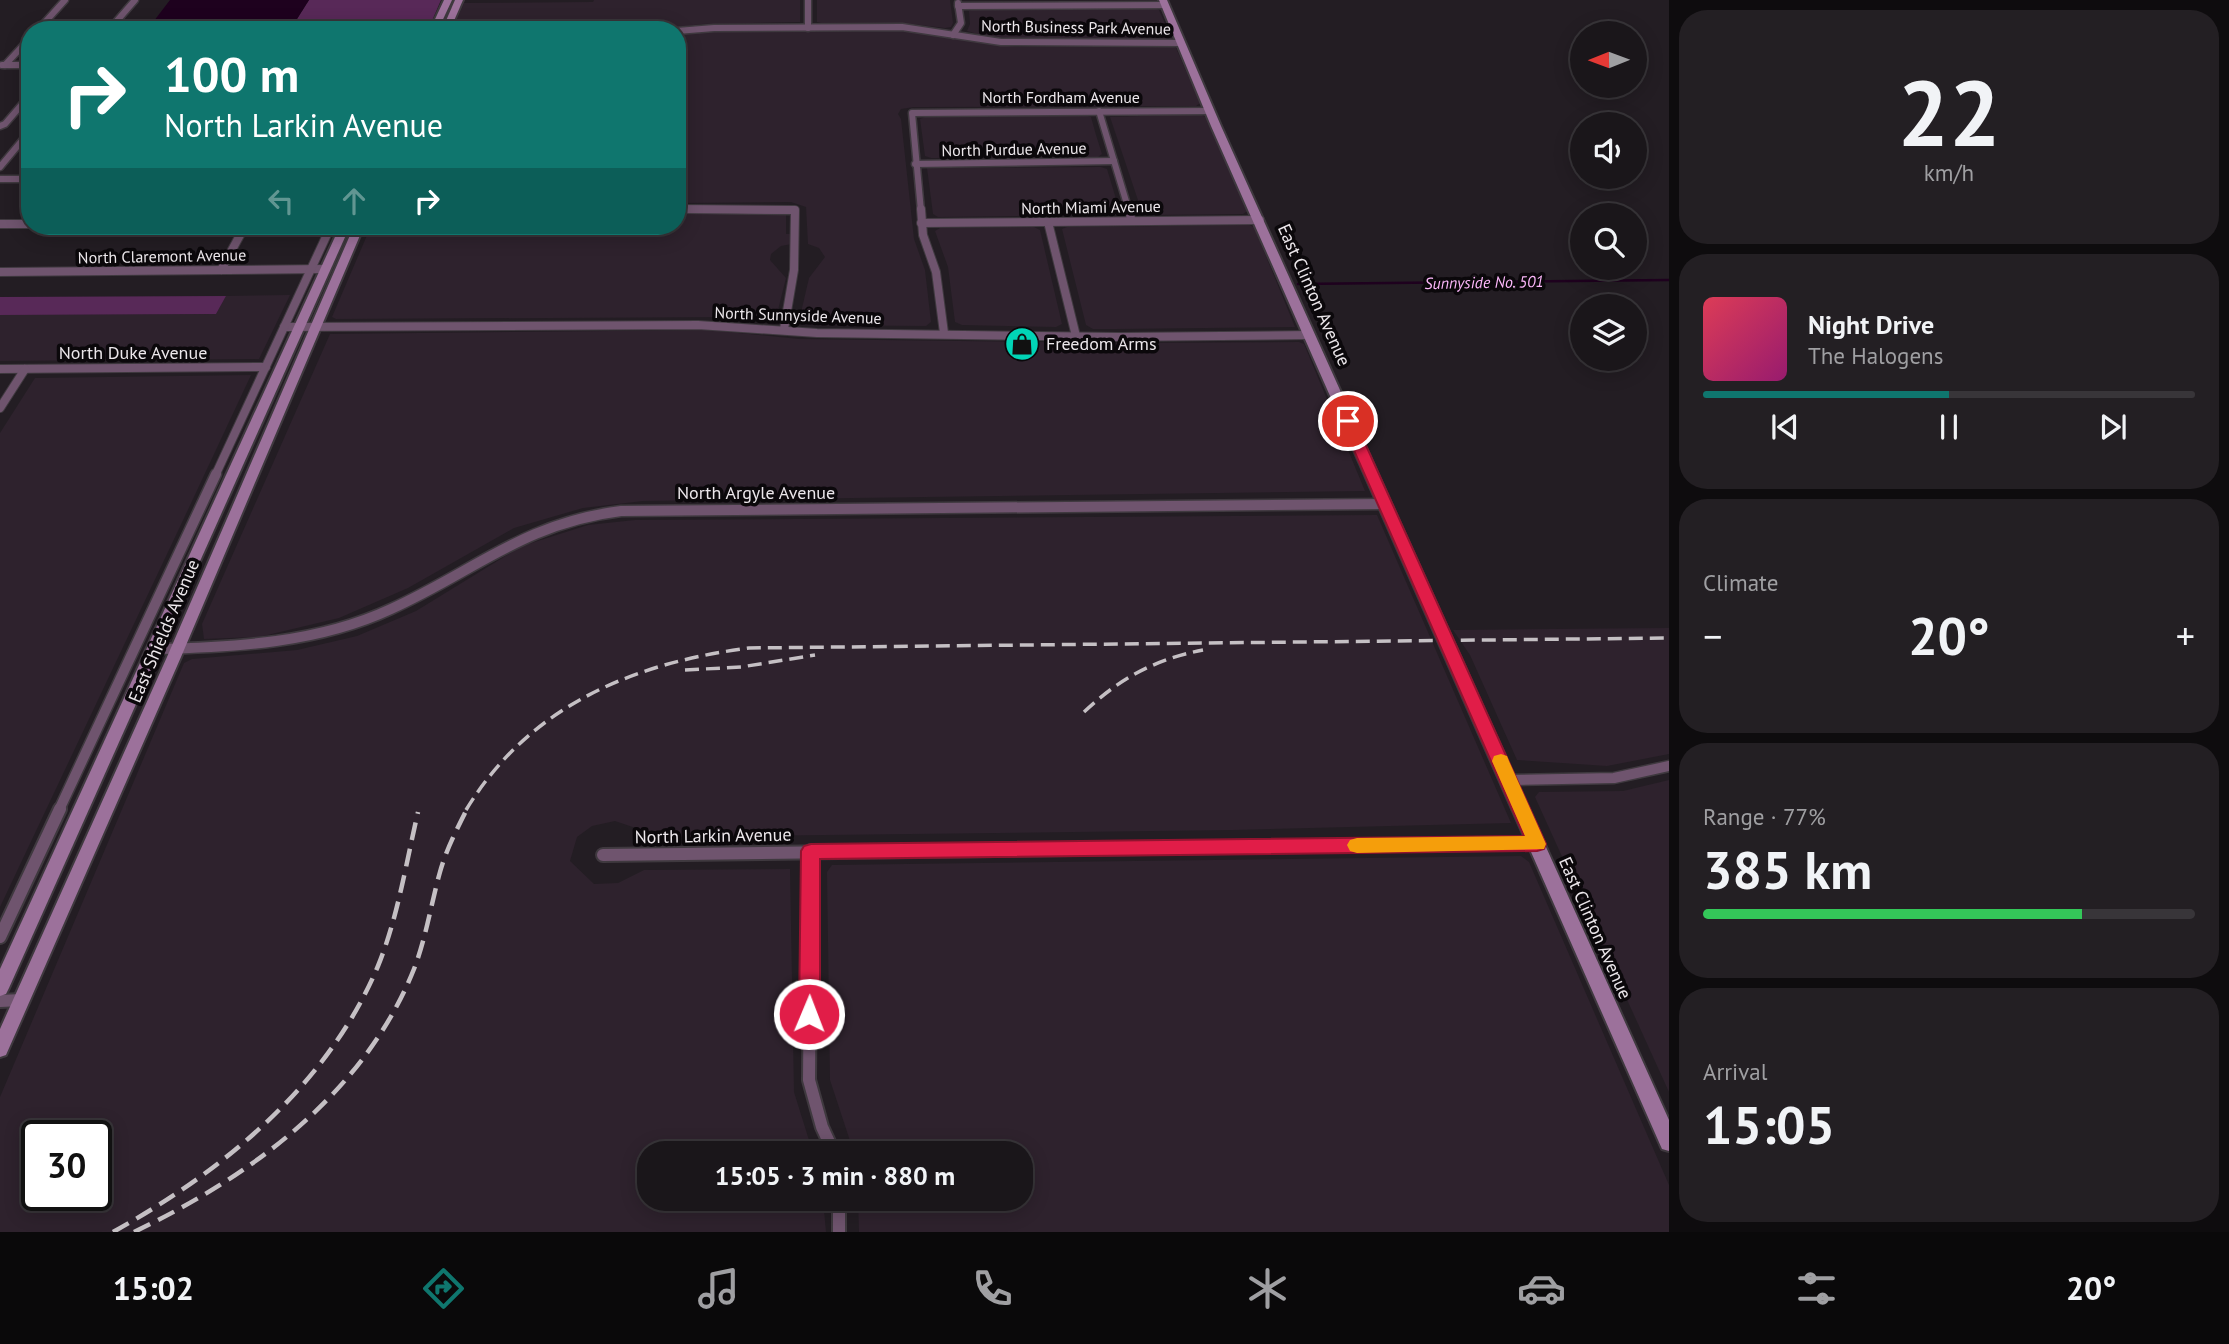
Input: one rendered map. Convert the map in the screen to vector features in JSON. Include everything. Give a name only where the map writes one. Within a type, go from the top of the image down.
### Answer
[{"type":"main road","points":[[438,21],[448,0]]},
{"type":"main road","points":[[445,21],[453,0]]},
{"type":"main road","points":[[450,21],[459,0]]},
{"type":"main road","name":"East Clinton Avenue","points":[[1164,3],[1669,1142]]},
{"type":"main road","name":"East Shields Avenue","points":[[0,1049],[177,649],[308,326],[325,269],[341,235]]},
{"type":"main road","name":"East Shields Avenue","points":[[0,988],[308,326],[354,235]]},
{"type":"street","points":[[46,21],[65,0]]},
{"type":"street","points":[[117,21],[135,0]]},
{"type":"street","points":[[808,0],[808,27]]},
{"type":"street","points":[[953,35],[961,23],[958,3],[1164,3]]},
{"type":"street","name":"North Business Park Avenue","points":[[686,30],[902,27],[1001,42],[1181,43]]},
{"type":"street","points":[[3,65],[21,47]]},
{"type":"street","points":[[3,65],[21,65]]},
{"type":"street","points":[[0,128],[21,105]]},
{"type":"street","points":[[1099,111],[1132,221]]},
{"type":"street","name":"North Fordham Avenue","points":[[915,164],[912,113],[1210,111]]},
{"type":"street","points":[[0,128],[11,130]]},
{"type":"street","points":[[0,167],[21,145]]},
{"type":"street","name":"North Purdue Avenue","points":[[915,164],[1114,161]]},
{"type":"street","points":[[915,164],[921,223],[926,247],[936,272],[944,333]]},
{"type":"street","points":[[0,179],[21,179]]},
{"type":"street","points":[[686,209],[795,210],[797,254],[793,293],[784,329]]},
{"type":"street","name":"North Miami Avenue","points":[[921,223],[1260,220]]},
{"type":"street","points":[[1048,222],[1076,336]]},
{"type":"street","points":[[0,224],[21,224]]},
{"type":"street","points":[[221,270],[240,235]]},
{"type":"street","name":"East Shields Avenue","points":[[0,937],[327,235]]},
{"type":"street","name":"North Claremont Avenue","points":[[0,272],[325,269]]},
{"type":"street","name":"North Sunnyside Avenue","points":[[285,327],[698,325],[817,333],[1311,335]]},
{"type":"street","name":"North Duke Avenue","points":[[0,369],[266,367]]},
{"type":"street","points":[[0,408],[25,369]]},
{"type":"street","name":"North Argyle Avenue","points":[[156,649],[240,645],[315,636],[390,609],[496,551],[548,527],[590,515],[649,509],[1384,503]]},
{"type":"street","points":[[1509,780],[1615,778],[1669,766]]},
{"type":"street","name":"North Larkin Avenue","points":[[603,855],[1537,844]]},
{"type":"street","points":[[811,851],[809,1080],[828,1141]]},
{"type":"street","points":[[0,1001],[22,1000]]},
{"type":"street","points":[[838,1211],[839,1232]]},
{"type":"shaded area","points":[[170,0],[309,0],[296,21],[154,21]]},
{"type":"shaded area","points":[[309,0],[441,0],[432,21],[296,21]]},
{"type":"shaded area","points":[[800,0],[800,22],[686,26],[686,21],[456,21],[464,3]]},
{"type":"shaded area","points":[[817,0],[950,0],[953,23],[951,27],[945,28],[903,23],[821,23],[817,22]]},
{"type":"shaded area","points":[[973,9],[1159,10],[1171,37],[1167,39],[1023,39],[984,36],[967,31],[970,24],[969,11]]},
{"type":"shaded area","points":[[900,30],[1015,47],[1171,46],[1176,48],[1200,103],[1196,106],[901,109],[898,114],[901,119],[914,239],[925,270],[931,322],[926,326],[804,325],[799,321],[809,278],[825,257],[819,248],[808,244],[806,207],[791,202],[686,203],[686,33]]},
{"type":"shaded area","points":[[1200,114],[1205,117],[1247,211],[1243,214],[1148,215],[1142,212],[1110,117]]},
{"type":"shaded area","points":[[925,117],[1091,117],[1102,154],[1098,157],[925,156],[920,119]]},
{"type":"shaded area","points":[[927,168],[1107,169],[1120,212],[1116,215],[938,217],[933,214]]},
{"type":"shaded area","points":[[686,214],[786,215],[786,234],[797,234],[797,243],[781,246],[771,254],[770,260],[786,278],[776,318],[769,321],[730,317],[332,317],[367,235],[686,235]]},
{"type":"shaded area","points":[[1034,227],[1040,230],[1062,324],[1056,327],[962,325],[955,322],[948,267],[935,231],[940,228]]},
{"type":"shaded area","points":[[1254,227],[1295,327],[1093,329],[1086,325],[1062,229]]},
{"type":"shaded area","points":[[290,295],[259,359],[0,361],[0,315],[216,314],[226,296]]},
{"type":"shaded area","points":[[226,296],[216,314],[0,315],[0,297]]},
{"type":"shaded area","points":[[708,330],[799,339],[1113,343],[1299,342],[1304,344],[1365,491],[643,501],[583,508],[514,528],[408,588],[339,618],[259,637],[204,639],[202,624],[330,334]]},
{"type":"shaded area","points":[[251,375],[0,907],[0,433],[35,378]]},
{"type":"shaded area","points":[[1377,515],[1511,823],[1233,830],[662,837],[615,821],[592,826],[577,837],[570,861],[594,884],[618,883],[644,870],[790,869],[794,1092],[809,1141],[637,1141],[637,1211],[824,1211],[826,1232],[0,1232],[0,1097],[184,663],[192,659],[297,650],[357,636],[416,611],[522,546],[588,525],[635,520]]},
{"type":"shaded area","points":[[1669,628],[1669,754],[1607,766],[1517,760],[1470,655],[1453,630]]},
{"type":"shaded area","points":[[1669,780],[1669,1092],[1535,797],[1539,792],[1623,791]]},
{"type":"shaded area","points":[[1521,856],[1529,862],[1669,1185],[1669,1232],[859,1232],[858,1211],[1033,1211],[1033,1141],[850,1141],[830,1080],[827,872],[832,865]]},
{"type":"waterway","name":"Sunnyside No. 501","points":[[1298,284],[1669,280]]},
{"type":"railway","points":[[466,810],[491,774],[520,743],[553,717],[588,696],[625,678],[665,665],[749,648],[1669,638]]},
{"type":"railway","points":[[1084,712],[1124,680],[1139,672],[1169,659],[1203,650]]},
{"type":"railway","points":[[685,670],[741,667],[815,655]]},
{"type":"railway","points":[[134,1232],[178,1210],[261,1157],[299,1126],[334,1092],[366,1055],[392,1014],[414,969],[442,864],[467,809]]},
{"type":"railway","points":[[113,1232],[154,1208],[232,1152],[268,1121],[331,1049],[357,1009],[385,947],[418,812]]},
{"type":"slow traffic","points":[[1357,845],[1537,844],[1501,761]]},
{"type":"place","name":"Freedom Arms","points":[[1022,344]]},
{"type":"route","points":[[809,1014],[811,851],[1537,844],[1348,421]]}]
